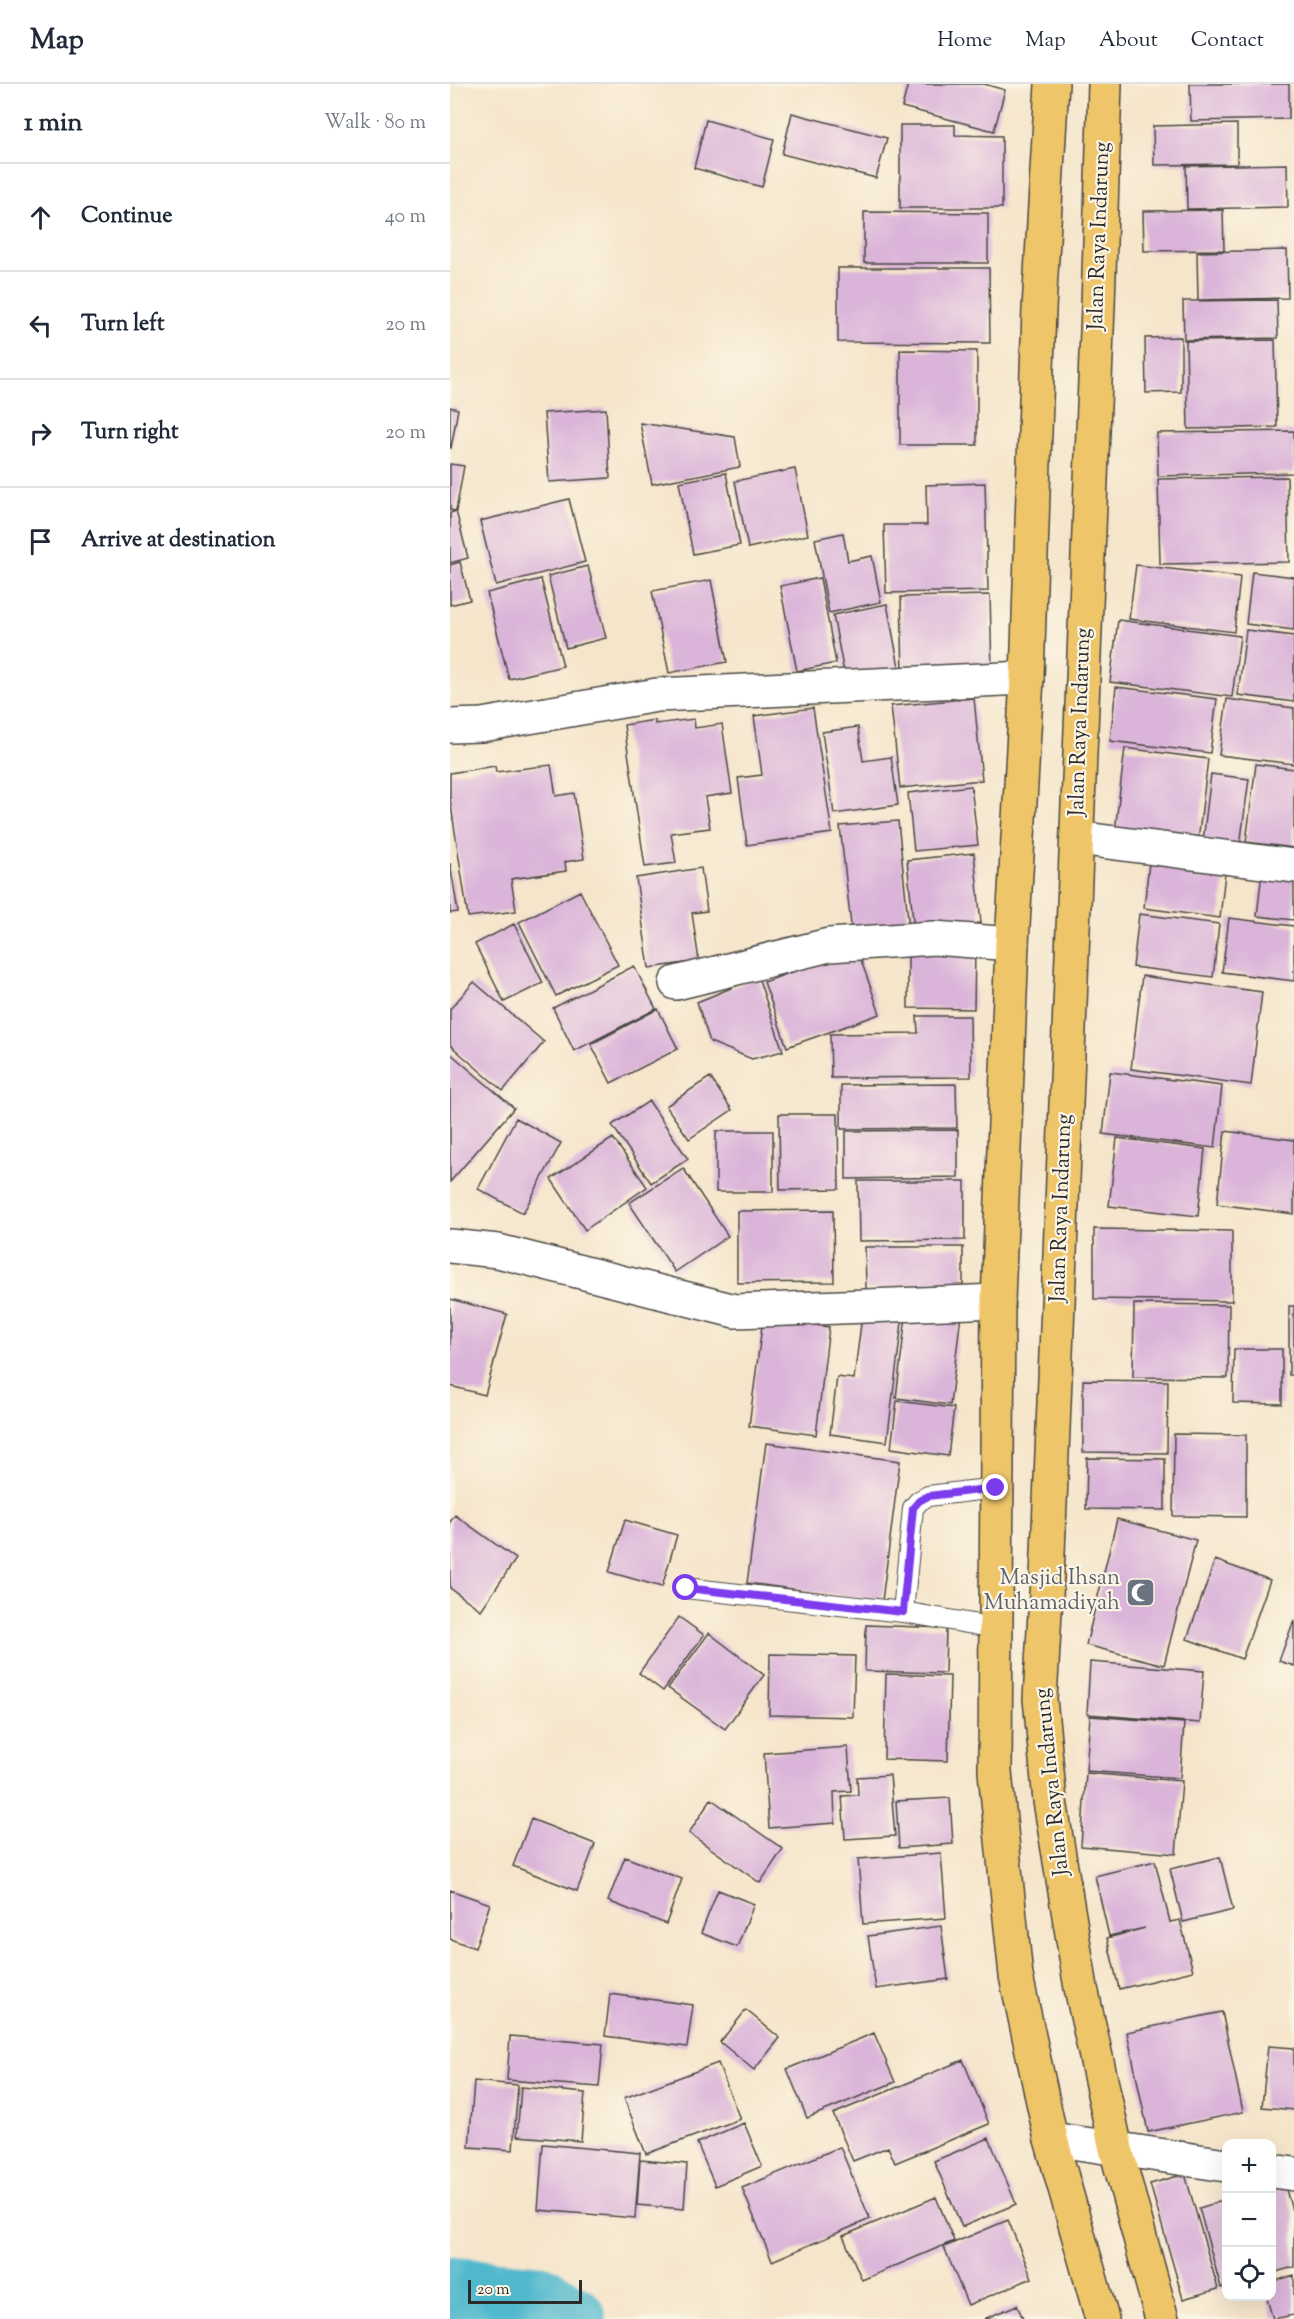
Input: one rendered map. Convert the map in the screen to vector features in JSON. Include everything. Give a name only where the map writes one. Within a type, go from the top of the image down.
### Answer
[{"type":"highway","points":[[1052,84],[1039,309],[1027,678],[1012,944],[998,1300],[995,1772],[1016,1976],[1051,2139],[1102,2319]]},
{"type":"highway","name":"Jalan Raya Indarung","points":[[1105,84],[1077,838],[1040,1699],[1050,1801],[1081,1988],[1116,2150],[1162,2319]]},
{"type":"street","points":[[450,726],[482,725],[657,695],[1027,678]]},
{"type":"street","points":[[1077,838],[1294,866]]},
{"type":"street","points":[[676,983],[829,945],[934,938],[1012,944]]},
{"type":"street","points":[[450,1246],[498,1251],[735,1311],[998,1300]]},
{"type":"street","points":[[1051,2139],[1222,2164]]},
{"type":"street","points":[[1276,2172],[1294,2174]]},
{"type":"lane","points":[[903,1612],[913,1508],[928,1496],[996,1488]]},
{"type":"lane","points":[[686,1588],[903,1612],[996,1628]]},
{"type":"building","points":[[908,84],[984,84],[1005,90],[994,131],[902,107]]},
{"type":"building","points":[[1190,84],[1289,84],[1289,119],[1191,121]]},
{"type":"building","points":[[792,113],[887,138],[876,178],[782,154]]},
{"type":"building","points":[[706,120],[774,139],[762,187],[694,168]]},
{"type":"building","points":[[1237,124],[1237,164],[1154,165],[1153,126]]},
{"type":"building","points":[[900,125],[955,125],[955,135],[1002,136],[1002,208],[900,208]]},
{"type":"building","points":[[1287,164],[1288,207],[1187,209],[1186,166]]},
{"type":"building","points":[[1223,210],[1224,250],[1144,251],[1143,211]]},
{"type":"building","points":[[864,212],[988,213],[988,263],[864,263]]},
{"type":"building","points":[[1287,250],[1288,298],[1198,300],[1197,252]]},
{"type":"building","points":[[838,268],[989,268],[990,343],[838,342]]},
{"type":"building","points":[[1277,300],[1278,338],[1184,340],[1183,301]]},
{"type":"building","points":[[1181,337],[1181,392],[1146,393],[1145,338]]},
{"type":"building","points":[[1275,340],[1277,427],[1188,429],[1186,341]]},
{"type":"building","points":[[900,350],[977,351],[977,445],[900,445]]},
{"type":"building","points":[[450,407],[458,409],[451,448],[450,448]]},
{"type":"building","points":[[606,409],[610,478],[549,482],[544,413]]},
{"type":"building","points":[[640,423],[735,437],[740,467],[652,484]]},
{"type":"building","points":[[1294,431],[1294,473],[1158,476],[1157,433]]},
{"type":"building","points":[[450,464],[464,466],[456,511],[450,510]]},
{"type":"building","points":[[795,469],[808,535],[748,548],[735,481]]},
{"type":"building","points":[[726,473],[740,545],[693,554],[679,482]]},
{"type":"building","points":[[1287,477],[1289,562],[1160,564],[1158,479]]},
{"type":"building","points":[[985,483],[988,591],[886,593],[884,525],[927,525],[926,485]]},
{"type":"building","points":[[569,499],[585,562],[496,585],[480,521]]},
{"type":"building","points":[[456,511],[468,558],[450,563],[450,513]]},
{"type":"building","points":[[843,533],[848,561],[872,556],[881,602],[829,613],[815,539]]},
{"type":"building","points":[[460,562],[470,600],[450,605],[450,565]]},
{"type":"building","points":[[1136,565],[1240,577],[1234,632],[1129,619]]},
{"type":"building","points":[[588,566],[606,638],[566,648],[548,576]]},
{"type":"building","points":[[1252,572],[1294,577],[1294,630],[1246,624]]},
{"type":"building","points":[[820,578],[836,663],[797,671],[780,586]]},
{"type":"building","points":[[541,579],[563,666],[509,679],[487,593]]},
{"type":"building","points":[[711,580],[727,662],[669,673],[652,591]]},
{"type":"building","points":[[990,595],[992,672],[903,674],[901,597]]},
{"type":"building","points":[[887,604],[899,667],[845,678],[833,615]]},
{"type":"building","points":[[1118,620],[1240,636],[1232,697],[1110,682]]},
{"type":"building","points":[[1246,630],[1294,636],[1294,702],[1238,695]]},
{"type":"building","points":[[1116,687],[1217,699],[1210,753],[1110,741]]},
{"type":"building","points":[[974,698],[982,780],[900,788],[891,706]]},
{"type":"building","points":[[1227,699],[1294,708],[1294,764],[1219,755]]},
{"type":"building","points":[[813,708],[832,833],[747,845],[738,778],[762,775],[754,716]]},
{"type":"building","points":[[694,719],[695,728],[722,724],[732,793],[705,797],[710,828],[671,833],[676,863],[645,867],[624,725],[655,720],[655,724]]},
{"type":"building","points":[[858,727],[863,761],[891,757],[898,805],[834,814],[822,732]]},
{"type":"building","points":[[1125,748],[1208,759],[1198,841],[1115,831]]},
{"type":"building","points":[[1256,764],[1294,769],[1294,848],[1246,842]]},
{"type":"building","points":[[551,765],[556,796],[574,793],[584,859],[565,862],[566,871],[511,879],[516,911],[468,917],[450,799],[450,773],[495,766],[496,772]]},
{"type":"building","points":[[1211,774],[1249,779],[1240,846],[1203,841]]},
{"type":"building","points":[[971,786],[978,845],[914,851],[908,793]]},
{"type":"building","points":[[898,821],[909,929],[852,934],[840,826]]},
{"type":"building","points":[[974,853],[981,923],[914,930],[907,860]]},
{"type":"building","points":[[1150,854],[1226,864],[1220,918],[1144,908]]},
{"type":"building","points":[[450,863],[458,912],[450,913]]},
{"type":"building","points":[[701,868],[707,911],[692,913],[699,961],[649,968],[636,878]]},
{"type":"building","points":[[1262,872],[1294,877],[1294,920],[1257,916]]},
{"type":"building","points":[[580,891],[618,965],[556,996],[519,922]]},
{"type":"building","points":[[1139,914],[1219,924],[1213,977],[1133,967]]},
{"type":"building","points":[[1229,918],[1294,926],[1294,981],[1222,972]]},
{"type":"building","points":[[514,924],[543,983],[504,1002],[475,944]]},
{"type":"building","points":[[857,949],[880,1014],[787,1047],[764,982]]},
{"type":"building","points":[[908,949],[975,950],[974,1009],[908,1008]]},
{"type":"building","points":[[634,966],[656,1009],[574,1051],[553,1008]]},
{"type":"building","points":[[1142,976],[1262,992],[1251,1085],[1131,1069]]},
{"type":"building","points":[[758,977],[783,1051],[752,1059],[710,1042],[697,1002]]},
{"type":"building","points":[[474,982],[544,1042],[503,1091],[450,1045],[450,1009]]},
{"type":"building","points":[[658,1009],[678,1049],[611,1083],[591,1044]]},
{"type":"building","points":[[917,1016],[970,1016],[971,1077],[831,1078],[830,1034],[918,1033]]},
{"type":"building","points":[[450,1053],[514,1108],[450,1182]]},
{"type":"building","points":[[1110,1072],[1222,1086],[1215,1148],[1103,1134]]},
{"type":"building","points":[[710,1077],[732,1110],[689,1139],[666,1106]]},
{"type":"building","points":[[956,1084],[957,1128],[841,1129],[841,1085]]},
{"type":"building","points":[[649,1101],[688,1159],[651,1183],[612,1125]]},
{"type":"building","points":[[779,1114],[838,1114],[839,1189],[780,1190]]},
{"type":"building","points":[[516,1118],[561,1143],[523,1213],[478,1189]]},
{"type":"building","points":[[958,1130],[958,1177],[846,1179],[846,1131]]},
{"type":"building","points":[[716,1131],[773,1131],[773,1192],[716,1192]]},
{"type":"building","points":[[1225,1131],[1294,1140],[1294,1214],[1217,1204]]},
{"type":"building","points":[[613,1138],[647,1187],[585,1230],[551,1179]]},
{"type":"building","points":[[1117,1138],[1205,1149],[1198,1216],[1109,1206]]},
{"type":"building","points":[[683,1168],[728,1236],[675,1272],[629,1203]]},
{"type":"building","points":[[858,1181],[965,1181],[965,1240],[859,1241]]},
{"type":"building","points":[[833,1210],[834,1282],[737,1283],[737,1211]]},
{"type":"building","points":[[1094,1229],[1232,1231],[1232,1301],[1094,1299]]},
{"type":"building","points":[[865,1247],[963,1247],[963,1288],[866,1289]]},
{"type":"building","points":[[450,1299],[507,1314],[485,1395],[450,1386]]},
{"type":"building","points":[[1134,1304],[1229,1305],[1228,1378],[1133,1377]]},
{"type":"building","points":[[1289,1306],[1294,1306],[1294,1375],[1289,1375]]},
{"type":"building","points":[[907,1308],[961,1315],[950,1405],[896,1398]]},
{"type":"building","points":[[862,1316],[902,1322],[887,1442],[830,1434],[837,1377],[854,1379]]},
{"type":"building","points":[[763,1318],[829,1327],[816,1435],[749,1426]]},
{"type":"building","points":[[1234,1349],[1282,1349],[1282,1404],[1233,1403]]},
{"type":"building","points":[[1083,1380],[1168,1381],[1167,1453],[1083,1452]]},
{"type":"building","points":[[897,1401],[954,1408],[948,1456],[891,1448]]},
{"type":"building","points":[[1174,1434],[1246,1435],[1246,1517],[1173,1516]]},
{"type":"building","points":[[766,1443],[900,1461],[882,1601],[747,1583]]},
{"type":"building","points":[[1087,1458],[1165,1459],[1165,1510],[1086,1509]]},
{"type":"building","points":[[455,1515],[516,1559],[481,1610],[450,1588],[450,1522]]},
{"type":"building","name":"Masjid Ihsan Muhamadiyah","points":[[1117,1519],[1196,1540],[1164,1665],[1086,1645]]},
{"type":"building","points":[[625,1520],[677,1535],[662,1587],[609,1572]]},
{"type":"building","points":[[1215,1560],[1270,1580],[1242,1659],[1187,1639]]},
{"type":"building","points":[[679,1617],[704,1635],[663,1691],[639,1673]]},
{"type":"building","points":[[1294,1620],[1294,1666],[1279,1661]]},
{"type":"building","points":[[866,1625],[946,1628],[945,1673],[865,1671]]},
{"type":"building","points":[[709,1633],[764,1675],[725,1729],[668,1688]]},
{"type":"building","points":[[770,1654],[855,1656],[853,1717],[769,1715]]},
{"type":"building","points":[[1090,1662],[1204,1671],[1200,1723],[1087,1714]]},
{"type":"building","points":[[886,1674],[950,1676],[948,1761],[884,1759]]},
{"type":"building","points":[[1090,1716],[1184,1723],[1180,1778],[1086,1771]]},
{"type":"building","points":[[848,1747],[851,1791],[834,1792],[835,1823],[769,1828],[764,1753]]},
{"type":"building","points":[[1086,1773],[1182,1781],[1176,1854],[1081,1846]]},
{"type":"building","points":[[890,1775],[895,1836],[845,1839],[842,1796],[858,1795],[857,1777]]},
{"type":"building","points":[[950,1798],[953,1844],[899,1848],[896,1801]]},
{"type":"building","points":[[711,1799],[783,1849],[760,1883],[689,1833]]},
{"type":"building","points":[[531,1819],[595,1844],[577,1891],[513,1866]]},
{"type":"building","points":[[941,1853],[946,1918],[863,1924],[858,1859]]},
{"type":"building","points":[[625,1857],[682,1879],[666,1924],[608,1901]]},
{"type":"building","points":[[1220,1857],[1233,1910],[1183,1922],[1170,1869]]},
{"type":"building","points":[[1155,1861],[1170,1922],[1180,1920],[1193,1971],[1119,1989],[1107,1938],[1145,1928],[1109,1936],[1095,1876]]},
{"type":"building","points":[[450,1890],[490,1904],[475,1948],[450,1939]]},
{"type":"building","points":[[718,1890],[754,1904],[737,1947],[701,1933]]},
{"type":"building","points":[[941,1926],[948,1979],[876,1989],[868,1936]]},
{"type":"building","points":[[610,1994],[693,2005],[687,2047],[605,2036]]},
{"type":"building","points":[[746,2010],[780,2038],[754,2070],[720,2042]]},
{"type":"building","points":[[1222,2012],[1243,2112],[1148,2132],[1127,2032]]},
{"type":"building","points":[[874,2033],[895,2082],[807,2118],[787,2069]]},
{"type":"building","points":[[510,2036],[603,2044],[599,2087],[507,2080]]},
{"type":"building","points":[[1268,2046],[1294,2048],[1294,2110],[1262,2107]]},
{"type":"building","points":[[963,2060],[989,2124],[895,2163],[888,2147],[853,2161],[833,2114]]},
{"type":"building","points":[[718,2063],[740,2119],[646,2154],[624,2098]]},
{"type":"building","points":[[474,2081],[518,2085],[513,2150],[469,2147]]},
{"type":"building","points":[[521,2087],[585,2093],[581,2141],[517,2136]]},
{"type":"building","points":[[744,2123],[762,2166],[715,2186],[697,2143]]},
{"type":"building","points":[[989,2138],[1016,2204],[962,2227],[934,2161]]},
{"type":"building","points":[[543,2144],[640,2153],[635,2218],[538,2210]]},
{"type":"building","points":[[840,2147],[870,2219],[772,2261],[742,2188]]},
{"type":"building","points":[[640,2160],[687,2164],[684,2209],[637,2205]]},
{"type":"building","points":[[1185,2174],[1218,2289],[1183,2299],[1150,2184]]},
{"type":"building","points":[[1284,2183],[1294,2217],[1294,2267],[1276,2272],[1276,2193],[1276,2186]]},
{"type":"building","points":[[936,2197],[954,2241],[862,2280],[843,2236]]},
{"type":"building","points":[[1222,2201],[1221,2288],[1199,2208]]},
{"type":"building","points":[[1008,2220],[1032,2278],[968,2305],[944,2247]]},
{"type":"building","points":[[1294,2275],[1294,2315],[1273,2319],[1268,2301],[1276,2301],[1276,2281]]},
{"type":"building","points":[[1017,2305],[1023,2319],[984,2319]]},
{"type":"waterway","points":[[450,2291],[539,2299],[572,2319]]},
{"type":"place","name":"Masjid Ihsan Muhamadiyah","points":[[1141,1592]]},
{"type":"route","points":[[686,1588],[903,1612],[913,1508],[928,1496],[996,1488]]}]
